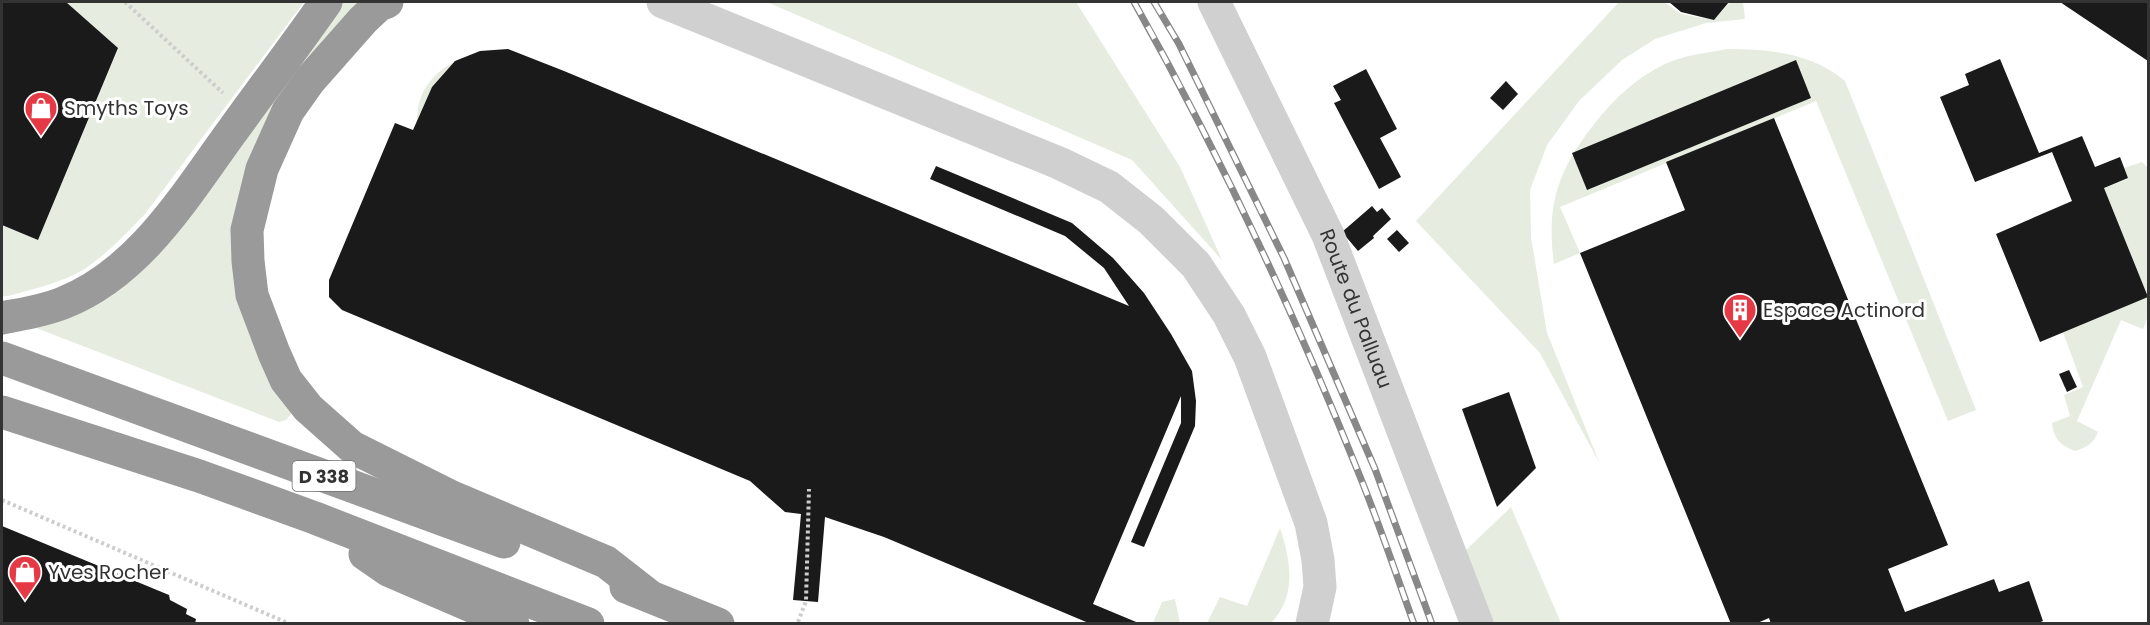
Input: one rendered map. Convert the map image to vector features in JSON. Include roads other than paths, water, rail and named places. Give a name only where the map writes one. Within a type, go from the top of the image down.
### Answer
[{"type":"highway","points":[[2,318],[64,303],[98,284],[130,261],[166,222],[326,2]]},
{"type":"highway","points":[[387,2],[379,5],[363,20],[310,80],[288,111],[262,169],[247,230],[248,261],[252,295],[286,380],[308,408],[352,447],[452,497],[606,562],[647,594]]},
{"type":"highway","name":"D 338","points":[[2,358],[647,594],[717,624]]},
{"type":"highway","name":"D 338","points":[[2,412],[200,476],[588,624]]},
{"type":"highway","points":[[315,518],[388,570],[513,624]]},
{"type":"street","points":[[665,2],[1059,163],[1109,187],[1151,220],[1196,265],[1229,315],[1250,357],[1311,524],[1318,560],[1320,587],[1312,624]]},
{"type":"street","name":"Route du Palluau","points":[[1214,2],[1328,235],[1477,624]]},
{"type":"railway","points":[[1134,2],[1196,117],[1282,293],[1359,474],[1414,624]]},
{"type":"railway","points":[[1154,2],[1179,44],[1284,258],[1375,469],[1432,624]]},
{"type":"place","name":"Smyths Toys","points":[[41,137]]},
{"type":"place","name":"Espace Actinord","points":[[1740,339]]},
{"type":"place","name":"Yves Rocher","points":[[25,601]]}]
